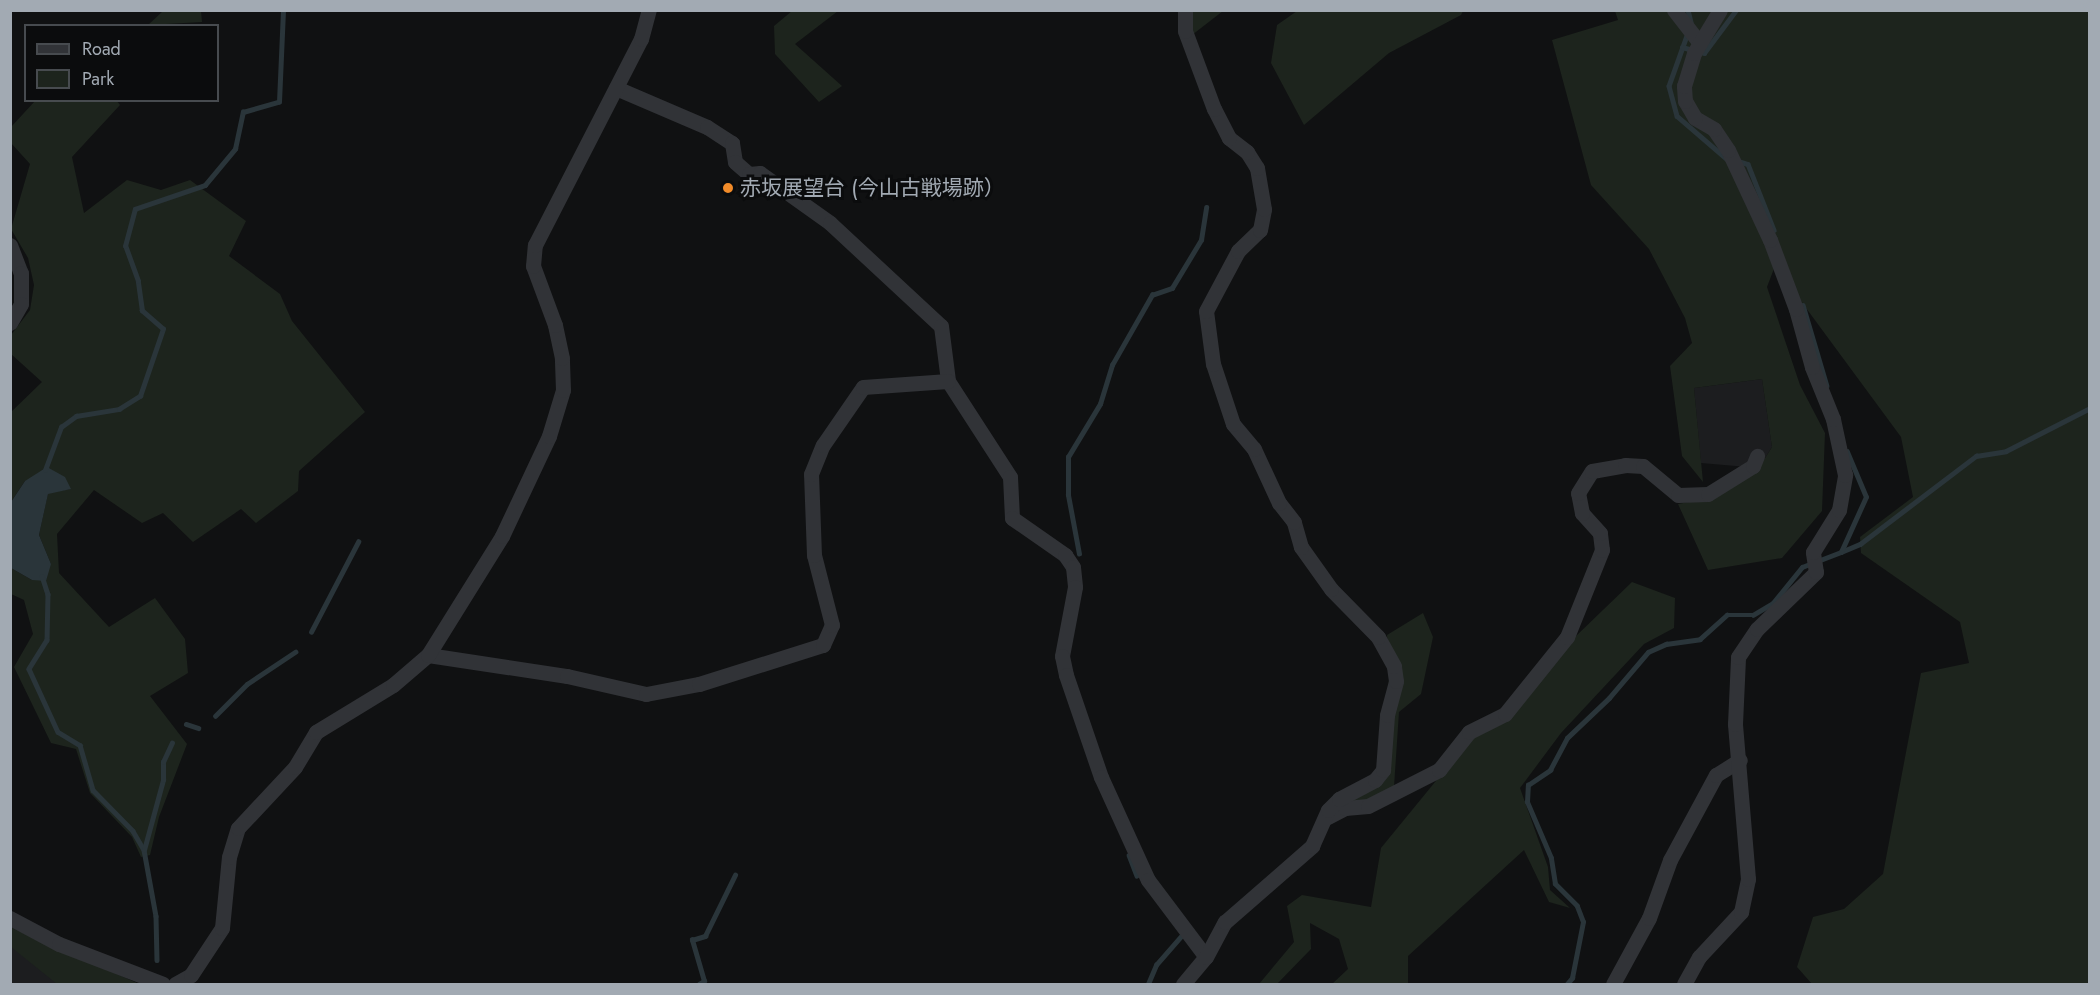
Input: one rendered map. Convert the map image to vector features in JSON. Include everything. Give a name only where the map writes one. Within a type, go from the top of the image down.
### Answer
[{"type":"street","points":[[175,984],[191,975],[222,928],[229,857],[238,828],[296,767],[316,732],[393,685],[428,655],[502,536],[549,436],[563,390],[562,358],[555,325],[533,266],[535,245],[641,39],[649,10]]},
{"type":"street","points":[[1183,984],[1206,957],[1225,922],[1312,846],[1328,817],[1328,810],[1339,799],[1375,780],[1383,770],[1388,715],[1396,681],[1394,666],[1378,637],[1331,589],[1296,538],[1294,522],[1279,503],[1254,449],[1233,424],[1213,364],[1206,311],[1238,251],[1260,230],[1264,209],[1257,168],[1247,152],[1229,138],[1214,110],[1185,31],[1185,10]]},
{"type":"street","points":[[1674,10],[1696,48]]},
{"type":"street","points":[[1684,984],[1699,957],[1741,912],[1748,879],[1742,834],[1740,760],[1735,724],[1738,657],[1757,629],[1816,572],[1814,552],[1839,510],[1845,475],[1833,419],[1812,367],[1796,309],[1738,166],[1714,129],[1695,117],[1685,101],[1684,86],[1696,48],[1720,10]]},
{"type":"street","points":[[616,88],[707,127],[732,143],[735,162],[749,174],[760,173],[830,223],[941,326],[948,381],[1010,477],[1012,518],[1065,555],[1073,567],[1075,587],[1062,656],[1069,684],[1101,777],[1148,880],[1206,957]]},
{"type":"street","points":[[10,245],[21,273],[21,304],[10,323]]},
{"type":"street","points":[[428,655],[567,676],[646,694],[699,684],[823,645],[832,625],[814,555],[811,474],[823,445],[863,387],[948,381]]},
{"type":"street","points":[[1328,817],[1345,808],[1368,806],[1439,770],[1468,732],[1505,714],[1568,637],[1602,550],[1600,532],[1582,513],[1578,493],[1592,471],[1625,465],[1644,466],[1677,495],[1708,494],[1753,466],[1757,456]]},
{"type":"street","points":[[1613,984],[1649,918],[1670,860],[1716,775],[1740,760]]},
{"type":"street","points":[[10,918],[59,944],[163,984]]},
{"type":"shaded area","points":[[1762,379],[1772,447],[1759,468],[1701,463],[1694,388]]},
{"type":"shaded area","points":[[47,467],[65,477],[71,489],[48,494],[39,535],[51,564],[46,581],[32,580],[11,568],[11,502],[25,481]]},
{"type":"shaded area","points":[[11,927],[139,984],[11,984]]},
{"type":"green space","points":[[163,11],[201,11],[202,22],[149,24]]},
{"type":"green space","points":[[792,11],[838,11],[795,44],[842,86],[819,102],[775,54],[774,26]]},
{"type":"green space","points":[[1177,11],[1223,11],[1192,35]]},
{"type":"green space","points":[[1297,11],[1463,11],[1461,15],[1389,53],[1304,125],[1271,63],[1277,25]]},
{"type":"green space","points":[[1615,11],[2089,11],[2089,984],[1812,984],[1797,967],[1813,917],[1844,909],[1883,874],[1921,673],[1969,663],[1960,622],[1861,553],[1860,537],[1913,497],[1901,437],[1775,266],[1767,287],[1800,385],[1825,433],[1822,511],[1782,558],[1708,570],[1678,504],[1711,498],[1759,468],[1772,447],[1762,379],[1694,388],[1703,482],[1682,456],[1670,366],[1692,343],[1685,318],[1649,249],[1591,185],[1552,40],[1618,20]]},
{"type":"green space","points":[[34,102],[118,102],[120,105],[72,157],[84,213],[127,180],[161,190],[190,180],[246,221],[229,256],[280,294],[292,321],[365,412],[299,471],[298,491],[256,523],[241,509],[193,542],[163,513],[142,523],[94,490],[57,534],[59,573],[109,627],[155,598],[185,639],[188,673],[150,696],[187,744],[159,817],[150,855],[141,857],[132,837],[90,793],[76,749],[51,743],[14,667],[33,634],[24,600],[11,594],[11,568],[32,580],[51,564],[39,535],[48,493],[70,489],[25,481],[11,502],[11,412],[42,382],[11,354],[11,335],[30,310],[34,285],[28,258],[11,229],[30,164],[11,143],[11,127]]},
{"type":"green space","points":[[1632,582],[1675,598],[1674,628],[1644,644],[1561,733],[1520,788],[1548,867],[1550,890],[1570,908],[1549,902],[1524,850],[1408,956],[1408,984],[1332,984],[1348,969],[1339,939],[1310,923],[1311,949],[1277,984],[1259,984],[1294,942],[1287,906],[1302,895],[1371,907],[1381,848],[1471,738],[1506,721],[1576,636]]},
{"type":"green space","points":[[1423,613],[1433,637],[1421,694],[1399,712],[1394,787],[1367,802],[1345,802],[1377,774],[1390,672],[1387,635]]},
{"type":"green space","points":[[10,927],[139,984],[57,984],[11,947]]},
{"type":"waterway","points":[[45,470],[61,427],[76,416],[119,409],[140,396],[163,329],[142,311],[138,281],[125,246],[135,209],[205,185],[235,149],[243,112],[279,102],[283,10]]},
{"type":"waterway","points":[[1688,10],[1692,26]]},
{"type":"waterway","points":[[1682,47],[1704,53],[1736,10]]},
{"type":"waterway","points":[[1688,33],[1669,86],[1677,116],[1727,159]]},
{"type":"waterway","points":[[1738,161],[1748,164],[1774,230]]},
{"type":"waterway","points":[[1079,554],[1068,495],[1068,457],[1100,404],[1112,365],[1152,295],[1172,288],[1201,240],[1206,207]]},
{"type":"waterway","points":[[1803,305],[1827,386]]},
{"type":"waterway","points":[[1841,552],[1860,544],[1976,456],[2006,451],[2090,408]]},
{"type":"waterway","points":[[1567,984],[1572,978],[1583,922],[1577,906],[1555,884],[1551,858],[1527,802],[1528,785],[1550,770],[1567,738],[1609,698],[1648,652],[1666,644],[1700,639],[1727,615],[1753,615],[1773,603],[1802,567],[1841,552],[1866,497],[1847,452]]},
{"type":"waterway","points":[[311,632],[358,542]]},
{"type":"waterway","points":[[42,576],[48,594],[47,640],[29,669],[58,732],[80,745],[93,790],[133,831],[144,850],[156,916],[157,960]]},
{"type":"waterway","points":[[215,716],[247,684],[295,652]]},
{"type":"waterway","points":[[186,724],[198,728]]},
{"type":"waterway","points":[[144,850],[163,780],[163,762],[172,743]]},
{"type":"waterway","points":[[1129,855],[1137,876]]},
{"type":"waterway","points":[[699,984],[704,981],[692,940],[705,936],[735,875]]},
{"type":"waterway","points":[[1148,984],[1156,965],[1182,935]]},
{"type":"place","name":"赤坂展望台 (今山古戦場跡）","points":[[728,188]]}]
